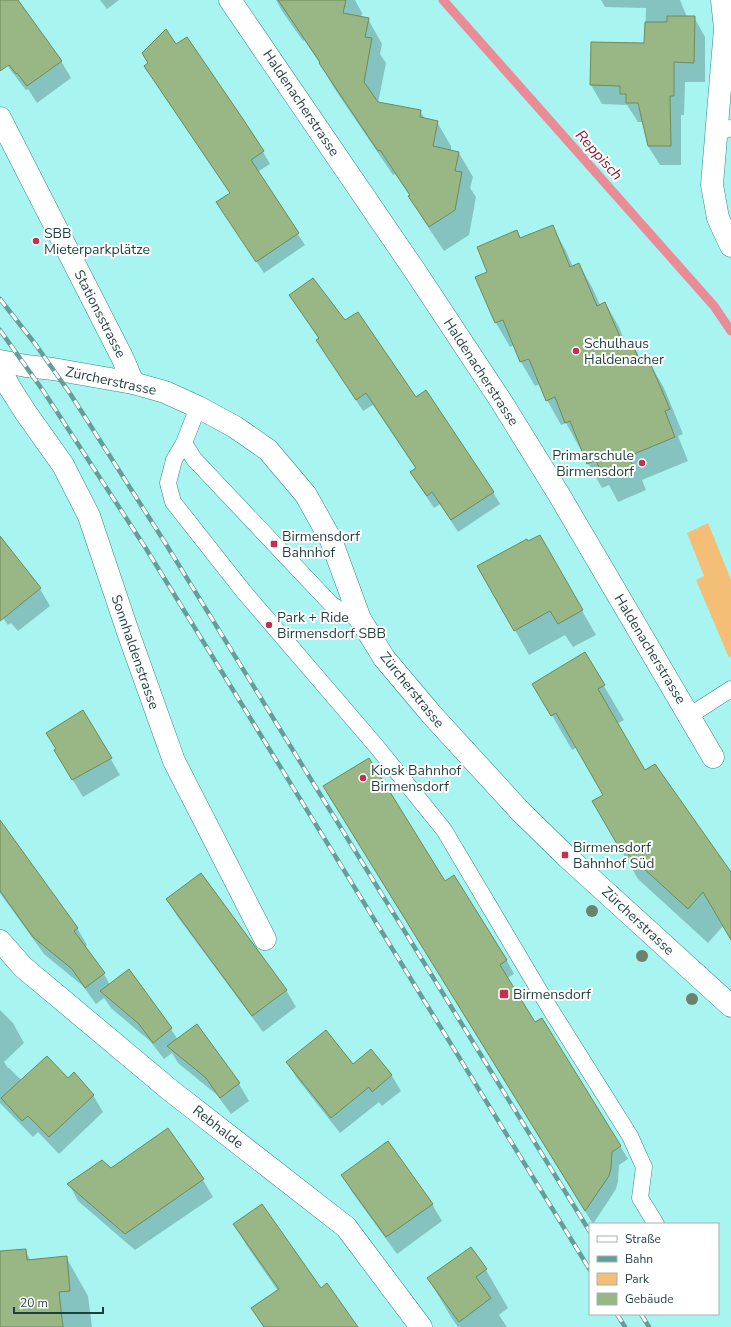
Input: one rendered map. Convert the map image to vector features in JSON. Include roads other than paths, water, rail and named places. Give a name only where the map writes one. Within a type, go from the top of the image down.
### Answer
[{"type":"street","name":"Haldenacherstrasse","points":[[230,0],[415,271],[501,401],[558,493],[713,757]]},
{"type":"street","points":[[722,0],[725,29],[723,131],[712,185],[718,218],[731,246]]},
{"type":"street","name":"Stationsstrasse","points":[[0,118],[103,318],[123,358],[133,383]]},
{"type":"street","name":"Zürcherstrasse","points":[[0,361],[133,383],[165,392],[198,407],[235,427],[268,450],[306,495],[331,540],[360,620],[384,658],[432,715],[520,811],[571,860],[731,1006]]},
{"type":"street","name":"Sonnhaldenstrasse","points":[[0,368],[10,388],[26,413],[63,465],[89,516],[129,635],[174,761],[265,939]]},
{"type":"street","name":"Rebhalde","points":[[0,941],[23,967],[170,1090],[346,1227],[421,1327]]},
{"type":"lane","points":[[198,407],[184,442],[174,460],[168,482],[173,502],[244,592],[377,747],[444,830],[548,1007],[630,1136],[644,1167],[640,1198],[655,1223]]},
{"type":"lane","points":[[184,442],[194,459],[331,604],[360,620]]},
{"type":"lane","points":[[689,716],[731,689]]},
{"type":"waterway","name":"Reppisch","points":[[443,0],[714,306],[731,331]]},
{"type":"railway","points":[[0,299],[36,345],[71,395],[164,541],[589,1230]]},
{"type":"railway","points":[[0,330],[44,392],[145,547],[589,1268]]},
{"type":"railway","points":[[618,1315],[625,1327]]},
{"type":"railway","points":[[642,1315],[649,1327]]},
{"type":"place","name":"SBB Mieterparkplätze","points":[[36,241]]},
{"type":"place","name":"Schulhaus Haldenacher","points":[[576,351]]},
{"type":"place","name":"Primarschule Birmensdorf","points":[[642,463]]},
{"type":"place","name":"Birmensdorf Bahnhof","points":[[274,544]]},
{"type":"place","name":"Park + Ride Birmensdorf SBB","points":[[269,625]]},
{"type":"place","name":"Kiosk Bahnhof Birmensdorf","points":[[363,778]]},
{"type":"place","name":"Birmensdorf Bahnhof Süd","points":[[565,855]]},
{"type":"place","name":"Birmensdorf","points":[[504,994]]}]
